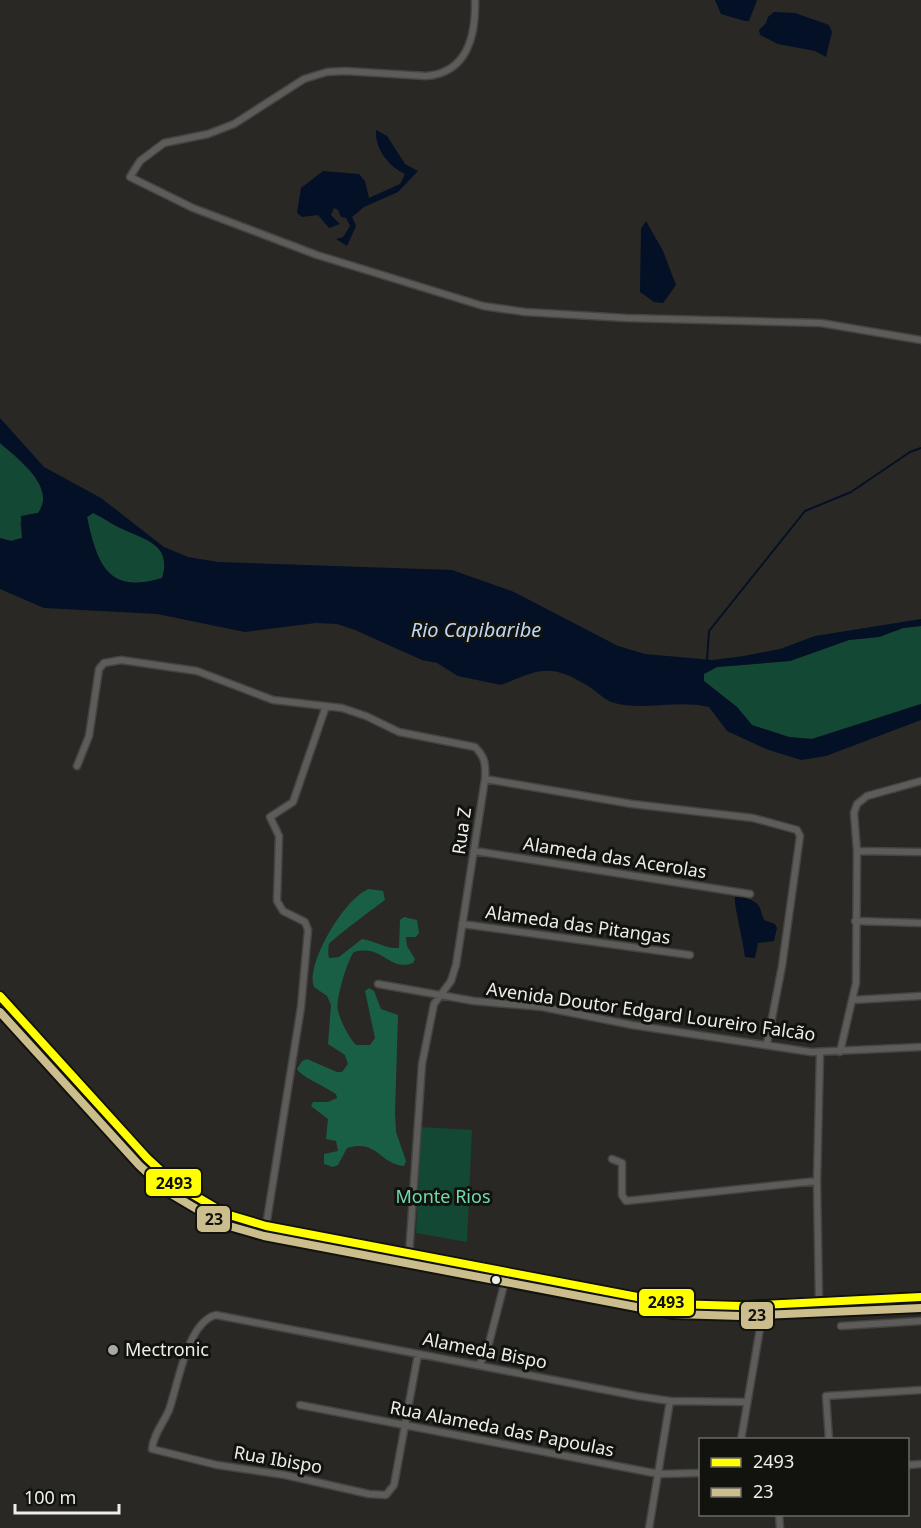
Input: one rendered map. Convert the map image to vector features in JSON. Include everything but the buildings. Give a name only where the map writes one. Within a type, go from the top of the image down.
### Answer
[{"type":"main road","points":[[0,996],[147,1158],[175,1184],[226,1214],[266,1226],[410,1255],[674,1304],[764,1305],[921,1297]]},
{"type":"street","points":[[475,0],[468,49],[464,58],[452,69],[438,75],[426,76],[327,72],[304,79],[234,124],[208,134],[164,143],[140,161],[130,177],[193,208],[317,255],[483,306],[525,312],[626,318],[821,323],[921,340]]},
{"type":"street","points":[[77,766],[89,736],[99,669],[110,661],[133,661],[197,671],[273,700],[326,706],[293,802],[270,817],[279,836],[278,901],[283,911],[305,922],[308,930],[301,1007],[266,1226]]},
{"type":"street","name":"Rua Z","points":[[326,706],[366,716],[399,732],[475,747],[483,755],[486,763],[460,944],[451,981],[439,994],[434,1004],[422,1064],[410,1255]]},
{"type":"street","points":[[485,779],[632,804],[784,824],[797,830],[799,842],[782,966],[767,1044]]},
{"type":"street","points":[[840,1052],[856,983],[857,851],[854,813],[861,800],[921,781]]},
{"type":"street","name":"Alameda das Acerolas","points":[[475,851],[750,894]]},
{"type":"street","points":[[857,851],[921,852]]},
{"type":"street","points":[[855,921],[921,923]]},
{"type":"street","name":"Alameda das Pitangas","points":[[462,924],[690,955]]},
{"type":"street","name":"Avenida Doutor Edgard Loureiro Falcão","points":[[378,984],[542,1007],[632,1025],[820,1052],[921,1047]]},
{"type":"street","points":[[852,1000],[921,996]]},
{"type":"street","points":[[819,1302],[817,1181],[820,1052]]},
{"type":"street","points":[[612,1159],[622,1163],[622,1195],[626,1201],[817,1181]]},
{"type":"street","points":[[479,1365],[487,1351],[507,1274]]},
{"type":"street","points":[[741,1438],[764,1305]]},
{"type":"street","name":"Alameda Bispo","points":[[160,1452],[152,1447],[169,1409],[189,1346],[207,1318],[220,1316],[670,1401],[746,1402]]},
{"type":"street","points":[[841,1326],[921,1321]]},
{"type":"street","points":[[404,1425],[418,1354]]},
{"type":"street","points":[[829,1438],[826,1396],[921,1390]]},
{"type":"street","points":[[650,1528],[670,1401]]},
{"type":"street","name":"Rua Alameda das Papoulas","points":[[300,1406],[659,1474],[699,1473]]},
{"type":"street","name":"Rua Ibispo","points":[[160,1452],[380,1496],[390,1492],[394,1485],[404,1425]]},
{"type":"green space","points":[[0,443],[33,474],[43,493],[43,503],[38,513],[28,514],[20,523],[22,538],[11,541],[0,538]]},
{"type":"green space","points":[[93,513],[154,544],[163,557],[162,578],[128,582],[108,571],[95,548],[91,534],[87,517]]},
{"type":"green space","points":[[921,626],[921,704],[812,739],[789,737],[752,725],[737,707],[704,681],[704,674],[717,667],[790,661],[849,640],[879,637],[903,628]]},
{"type":"green space","points":[[369,889],[383,891],[385,900],[329,944],[329,958],[339,957],[362,939],[399,948],[400,920],[404,917],[417,920],[419,933],[416,937],[406,937],[407,946],[415,959],[413,963],[398,964],[372,952],[354,952],[345,972],[338,1006],[343,1024],[356,1045],[370,1045],[375,1038],[365,991],[369,988],[374,991],[381,1009],[398,1015],[396,1132],[406,1161],[404,1166],[396,1164],[372,1149],[357,1146],[347,1148],[338,1165],[333,1167],[324,1164],[324,1154],[338,1151],[336,1141],[326,1139],[328,1119],[311,1106],[313,1102],[328,1102],[337,1098],[336,1094],[297,1069],[302,1061],[307,1059],[337,1072],[342,1072],[348,1064],[345,1055],[328,1044],[331,1005],[327,996],[314,987],[313,977],[315,964],[329,933],[349,905]]},
{"type":"green space","name":"Monte Rios","points":[[421,1127],[472,1130],[467,1242],[416,1233]]},
{"type":"water","points":[[715,0],[757,0],[749,21],[745,21],[721,14]]},
{"type":"water","points":[[774,12],[795,13],[829,25],[832,32],[826,57],[815,51],[778,44],[760,35],[759,30]]},
{"type":"water","points":[[376,130],[387,136],[405,164],[418,171],[398,192],[364,207],[352,217],[356,226],[347,246],[336,239],[343,237],[350,226],[338,210],[334,208],[331,215],[340,224],[329,228],[318,215],[302,217],[297,213],[301,188],[323,171],[359,174],[365,181],[369,198],[400,184],[405,174],[388,162],[380,150]]},
{"type":"water","points":[[646,221],[663,251],[676,285],[663,303],[654,302],[640,292],[641,229]]},
{"type":"water","name":"Rio Capibaribe","points":[[0,418],[44,467],[101,498],[164,547],[188,557],[218,562],[452,570],[514,592],[618,646],[645,654],[712,660],[744,656],[780,649],[815,636],[921,619],[921,626],[903,628],[879,637],[849,640],[790,661],[717,667],[704,674],[704,681],[737,707],[752,725],[789,737],[812,739],[921,704],[921,720],[826,756],[801,760],[766,749],[727,731],[709,707],[685,704],[623,705],[605,699],[575,678],[553,671],[535,672],[501,685],[458,676],[437,663],[422,660],[337,624],[316,623],[245,632],[157,614],[44,608],[0,589],[0,538],[11,541],[22,538],[21,516],[38,513],[43,503],[43,493],[33,474],[0,443]],"holes":[[[93,513],[153,544],[163,557],[162,578],[128,582],[108,571],[95,548],[91,534],[87,517]]]},
{"type":"water","points":[[742,896],[756,903],[764,920],[775,924],[777,928],[774,941],[758,943],[755,958],[745,957],[735,900],[735,897]]},
{"type":"waterway","points":[[707,660],[709,631],[805,511],[851,492],[910,452],[921,448]]},
{"type":"transit line","name":"2493","points":[[0,996],[147,1158],[175,1184],[226,1214],[266,1226],[674,1304],[740,1306],[921,1297]]},
{"type":"transit line","name":"23","points":[[0,1012],[139,1165],[168,1192],[222,1224],[264,1236],[673,1314],[741,1316],[921,1308]]},
{"type":"place","name":"Mectronic","points":[[113,1350]]}]
